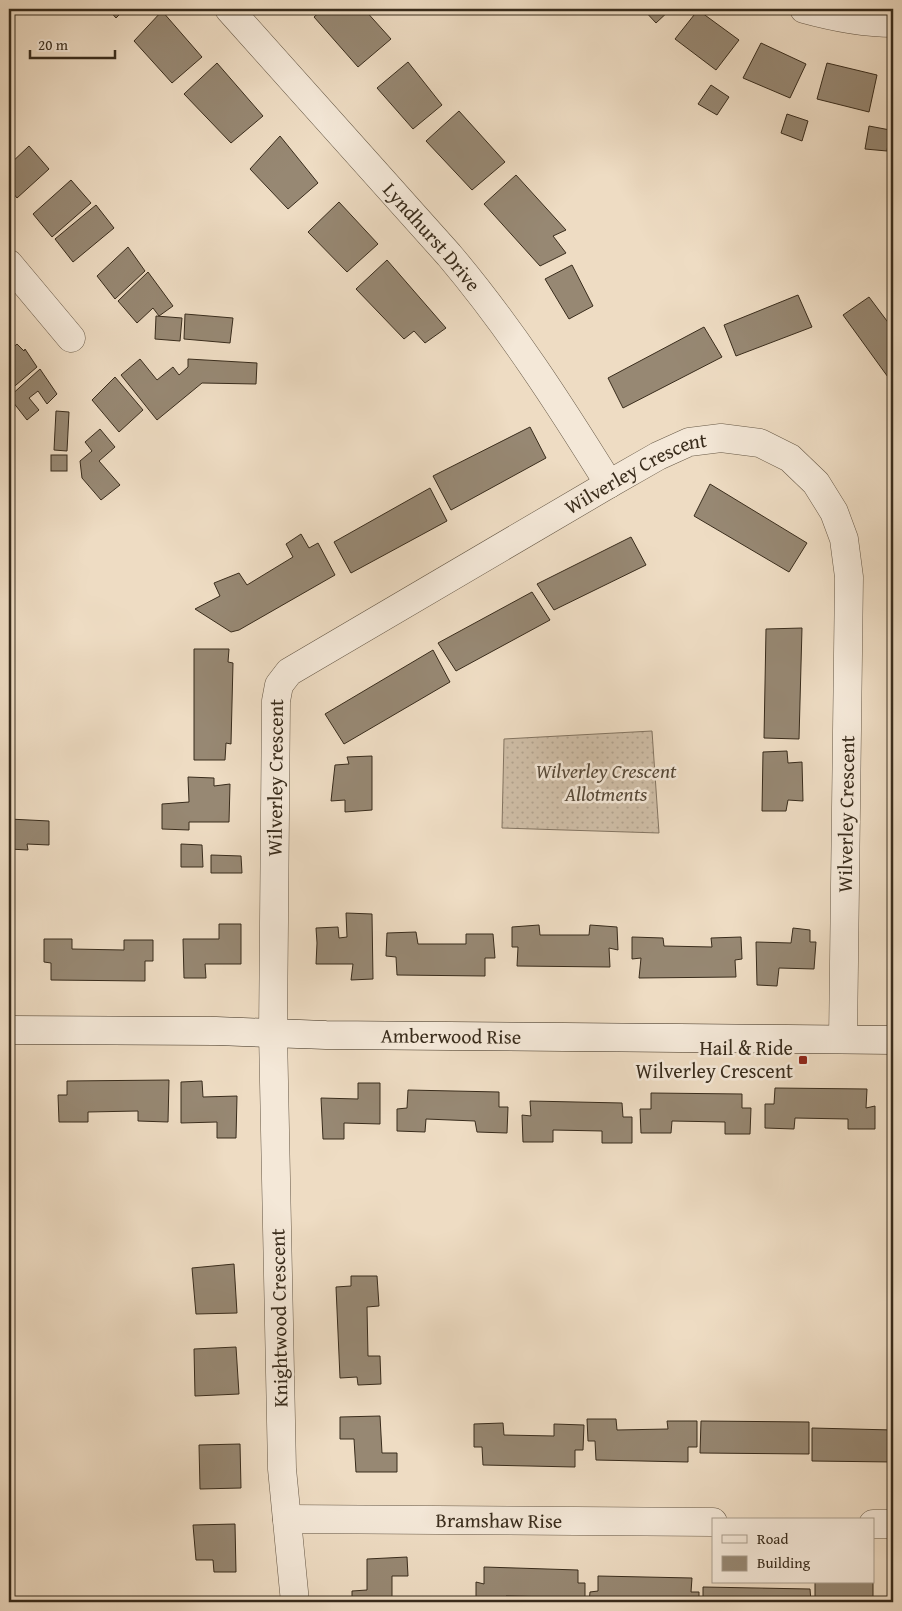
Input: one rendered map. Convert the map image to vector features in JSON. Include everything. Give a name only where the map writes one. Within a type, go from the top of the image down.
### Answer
[{"type":"street","name":"Lyndhurst Drive","points":[[229,9],[449,255],[483,296],[566,416],[609,484]]},
{"type":"street","points":[[804,9],[845,19],[893,23]]},
{"type":"street","points":[[9,264],[71,338]]},
{"type":"street","name":"Wilverley Crescent","points":[[272,1033],[276,701],[280,684],[289,672],[658,456],[689,442],[722,438],[760,443],[790,458],[816,483],[834,512],[844,539],[848,577],[843,1039]]},
{"type":"street","name":"Amberwood Rise","points":[[9,1030],[893,1040]]},
{"type":"street","name":"Knightwood Crescent","points":[[272,1033],[282,1469],[295,1602]]},
{"type":"street","name":"Bramshaw Rise","points":[[286,1518],[712,1522]]},
{"type":"street","points":[[874,1524],[893,1524]]},
{"type":"green space","name":"Wilverley Crescent Allotments","points":[[652,731],[659,833],[502,828],[504,739]]},
{"type":"building","points":[[108,9],[125,9],[116,18]]},
{"type":"building","points":[[323,9],[364,9],[391,39],[358,67],[314,17]]},
{"type":"building","points":[[643,9],[671,9],[656,23]]},
{"type":"building","points":[[698,10],[739,40],[716,70],[675,39]]},
{"type":"building","points":[[162,11],[202,57],[172,83],[134,41]]},
{"type":"building","points":[[761,43],[806,64],[790,98],[743,78]]},
{"type":"building","points":[[408,62],[442,105],[413,129],[377,88]]},
{"type":"building","points":[[217,63],[263,116],[231,143],[184,94]]},
{"type":"building","points":[[827,63],[877,75],[869,112],[817,99]]},
{"type":"building","points":[[711,85],[729,97],[717,115],[698,104]]},
{"type":"building","points":[[459,111],[505,162],[472,190],[426,141]]},
{"type":"building","points":[[787,114],[808,121],[802,141],[781,133]]},
{"type":"building","points":[[869,126],[890,130],[887,151],[865,149]]},
{"type":"building","points":[[280,136],[318,183],[288,209],[250,169]]},
{"type":"building","points":[[29,146],[49,169],[17,198],[9,188],[9,165]]},
{"type":"building","points":[[516,175],[566,230],[553,236],[566,253],[540,266],[484,204]]},
{"type":"building","points":[[71,180],[91,203],[52,237],[33,214]]},
{"type":"building","points":[[339,202],[378,244],[347,272],[308,232]]},
{"type":"building","points":[[96,205],[114,228],[73,262],[55,239]]},
{"type":"building","points":[[128,247],[145,271],[115,299],[97,276]]},
{"type":"building","points":[[387,260],[446,328],[425,343],[414,331],[404,339],[356,289]]},
{"type":"building","points":[[572,265],[593,306],[569,319],[545,279]]},
{"type":"building","points":[[148,272],[173,306],[159,316],[153,308],[137,323],[118,301]]},
{"type":"building","points":[[798,295],[812,327],[736,356],[724,325]]},
{"type":"building","points":[[869,297],[893,329],[893,384],[843,315]]},
{"type":"building","points":[[185,314],[233,318],[230,343],[184,339]]},
{"type":"building","points":[[156,316],[182,318],[180,341],[155,339]]},
{"type":"building","points":[[704,327],[722,357],[623,408],[608,378]]},
{"type":"building","points":[[17,344],[24,351],[25,349],[37,367],[9,391],[9,351]]},
{"type":"building","points":[[140,359],[157,380],[173,367],[179,375],[188,367],[188,359],[257,363],[256,384],[202,383],[157,420],[121,375]]},
{"type":"building","points":[[40,369],[57,394],[47,404],[38,391],[29,398],[39,410],[27,420],[9,397]]},
{"type":"building","points":[[115,377],[143,410],[119,432],[92,400]]},
{"type":"building","points":[[56,411],[69,412],[67,451],[54,450]]},
{"type":"building","points":[[530,427],[546,458],[451,510],[433,476]]},
{"type":"building","points":[[100,429],[115,447],[99,461],[120,485],[101,500],[82,478],[80,461],[92,451],[85,442]]},
{"type":"building","points":[[51,455],[67,455],[67,471],[51,471]]},
{"type":"building","points":[[710,484],[807,543],[789,572],[694,516]]},
{"type":"building","points":[[430,488],[447,521],[351,573],[334,542]]},
{"type":"building","points":[[301,534],[309,548],[318,543],[335,575],[239,630],[231,632],[195,609],[220,596],[214,583],[239,573],[247,585],[293,557],[286,544]]},
{"type":"building","points":[[631,537],[646,565],[554,610],[537,584]]},
{"type":"building","points":[[532,592],[550,620],[456,671],[438,643]]},
{"type":"building","points":[[802,628],[799,739],[764,738],[766,629]]},
{"type":"building","points":[[194,649],[229,649],[228,662],[233,663],[231,744],[226,743],[225,760],[194,760]]},
{"type":"building","points":[[433,650],[450,682],[344,744],[325,714]]},
{"type":"building","points":[[787,751],[788,763],[802,762],[803,801],[788,800],[786,811],[762,811],[763,752]]},
{"type":"building","points":[[372,756],[372,810],[345,812],[345,800],[331,801],[335,765],[349,764],[347,757]]},
{"type":"building","points":[[188,777],[214,778],[214,786],[230,784],[229,822],[189,822],[189,830],[162,829],[162,804],[189,802]]},
{"type":"building","points":[[9,819],[49,821],[49,845],[27,844],[28,850],[9,849]]},
{"type":"building","points":[[181,844],[202,845],[203,867],[181,867]]},
{"type":"building","points":[[211,855],[241,856],[242,873],[211,873]]},
{"type":"building","points":[[346,913],[372,914],[373,979],[351,980],[353,964],[316,964],[316,928],[338,927],[339,938],[347,937]]},
{"type":"building","points":[[219,924],[241,924],[241,964],[205,964],[206,978],[184,978],[183,939],[219,939]]},
{"type":"building","points":[[539,925],[540,935],[589,935],[590,925],[617,927],[618,950],[609,948],[610,967],[517,966],[518,947],[512,947],[512,927]]},
{"type":"building","points":[[793,928],[810,930],[810,942],[816,942],[814,969],[779,968],[777,986],[757,985],[756,942],[791,943]]},
{"type":"building","points":[[416,932],[418,944],[466,944],[466,934],[493,934],[495,958],[485,958],[485,976],[397,975],[396,957],[386,956],[387,933]]},
{"type":"building","points":[[632,937],[663,938],[664,946],[712,947],[711,938],[741,937],[742,959],[735,960],[736,977],[639,978],[641,958],[632,959]]},
{"type":"building","points":[[44,939],[72,939],[72,949],[124,950],[124,940],[153,940],[153,961],[145,961],[145,981],[51,980],[51,963],[44,962]]},
{"type":"building","points":[[169,1080],[168,1122],[138,1121],[138,1111],[88,1112],[88,1122],[59,1122],[58,1095],[67,1095],[67,1081]]},
{"type":"building","points":[[202,1081],[203,1097],[237,1096],[236,1138],[217,1138],[217,1122],[181,1123],[181,1082]]},
{"type":"building","points":[[358,1083],[380,1083],[380,1124],[344,1123],[344,1139],[323,1139],[321,1098],[358,1099]]},
{"type":"building","points":[[775,1088],[867,1089],[866,1108],[875,1106],[875,1129],[848,1129],[848,1119],[795,1118],[794,1129],[765,1128],[765,1104],[774,1104]]},
{"type":"building","points":[[408,1090],[499,1092],[499,1107],[508,1107],[507,1133],[477,1132],[475,1121],[426,1119],[425,1132],[397,1131],[397,1109],[407,1108]]},
{"type":"building","points":[[651,1093],[742,1094],[742,1108],[751,1108],[750,1134],[725,1134],[725,1122],[672,1121],[671,1133],[641,1133],[640,1109],[651,1109]]},
{"type":"building","points":[[530,1101],[622,1103],[623,1117],[632,1117],[632,1143],[602,1143],[602,1131],[553,1130],[553,1142],[523,1142],[522,1115],[531,1116]]},
{"type":"building","points":[[890,1106],[893,1106],[893,1136],[889,1136]]},
{"type":"building","points":[[234,1264],[237,1313],[196,1314],[192,1268]]},
{"type":"building","points":[[351,1276],[377,1276],[379,1306],[367,1307],[368,1356],[380,1356],[381,1384],[358,1385],[357,1377],[340,1378],[336,1287],[351,1286]]},
{"type":"building","points":[[236,1347],[239,1394],[195,1396],[194,1349]]},
{"type":"building","points":[[380,1416],[382,1453],[397,1453],[397,1472],[356,1472],[354,1439],[340,1439],[340,1417]]},
{"type":"building","points":[[587,1419],[616,1419],[617,1430],[668,1429],[667,1421],[697,1421],[697,1447],[688,1447],[688,1462],[596,1460],[595,1441],[588,1441]]},
{"type":"building","points":[[701,1421],[809,1422],[809,1454],[700,1453]]},
{"type":"building","points":[[503,1423],[504,1435],[554,1436],[554,1424],[584,1425],[583,1450],[575,1450],[575,1467],[483,1465],[482,1447],[474,1447],[474,1424]]},
{"type":"building","points":[[812,1428],[893,1430],[893,1462],[812,1461]]},
{"type":"building","points":[[240,1444],[241,1488],[200,1489],[199,1445]]},
{"type":"building","points":[[235,1524],[236,1572],[214,1572],[213,1560],[196,1560],[193,1525]]},
{"type":"building","points":[[407,1557],[408,1576],[392,1576],[392,1602],[352,1602],[352,1591],[367,1590],[367,1559]]},
{"type":"building","points":[[484,1567],[578,1570],[578,1583],[585,1583],[585,1602],[557,1602],[556,1597],[506,1596],[506,1602],[476,1602],[476,1582],[484,1584]]},
{"type":"building","points":[[598,1576],[692,1578],[691,1592],[699,1592],[699,1602],[589,1602],[590,1592],[598,1591]]},
{"type":"building","points":[[815,1584],[873,1584],[873,1602],[815,1602]]},
{"type":"building","points":[[703,1587],[810,1589],[811,1602],[703,1602]]},
{"type":"place","name":"Hail & Ride Wilverley Crescent","points":[[803,1060]]}]
